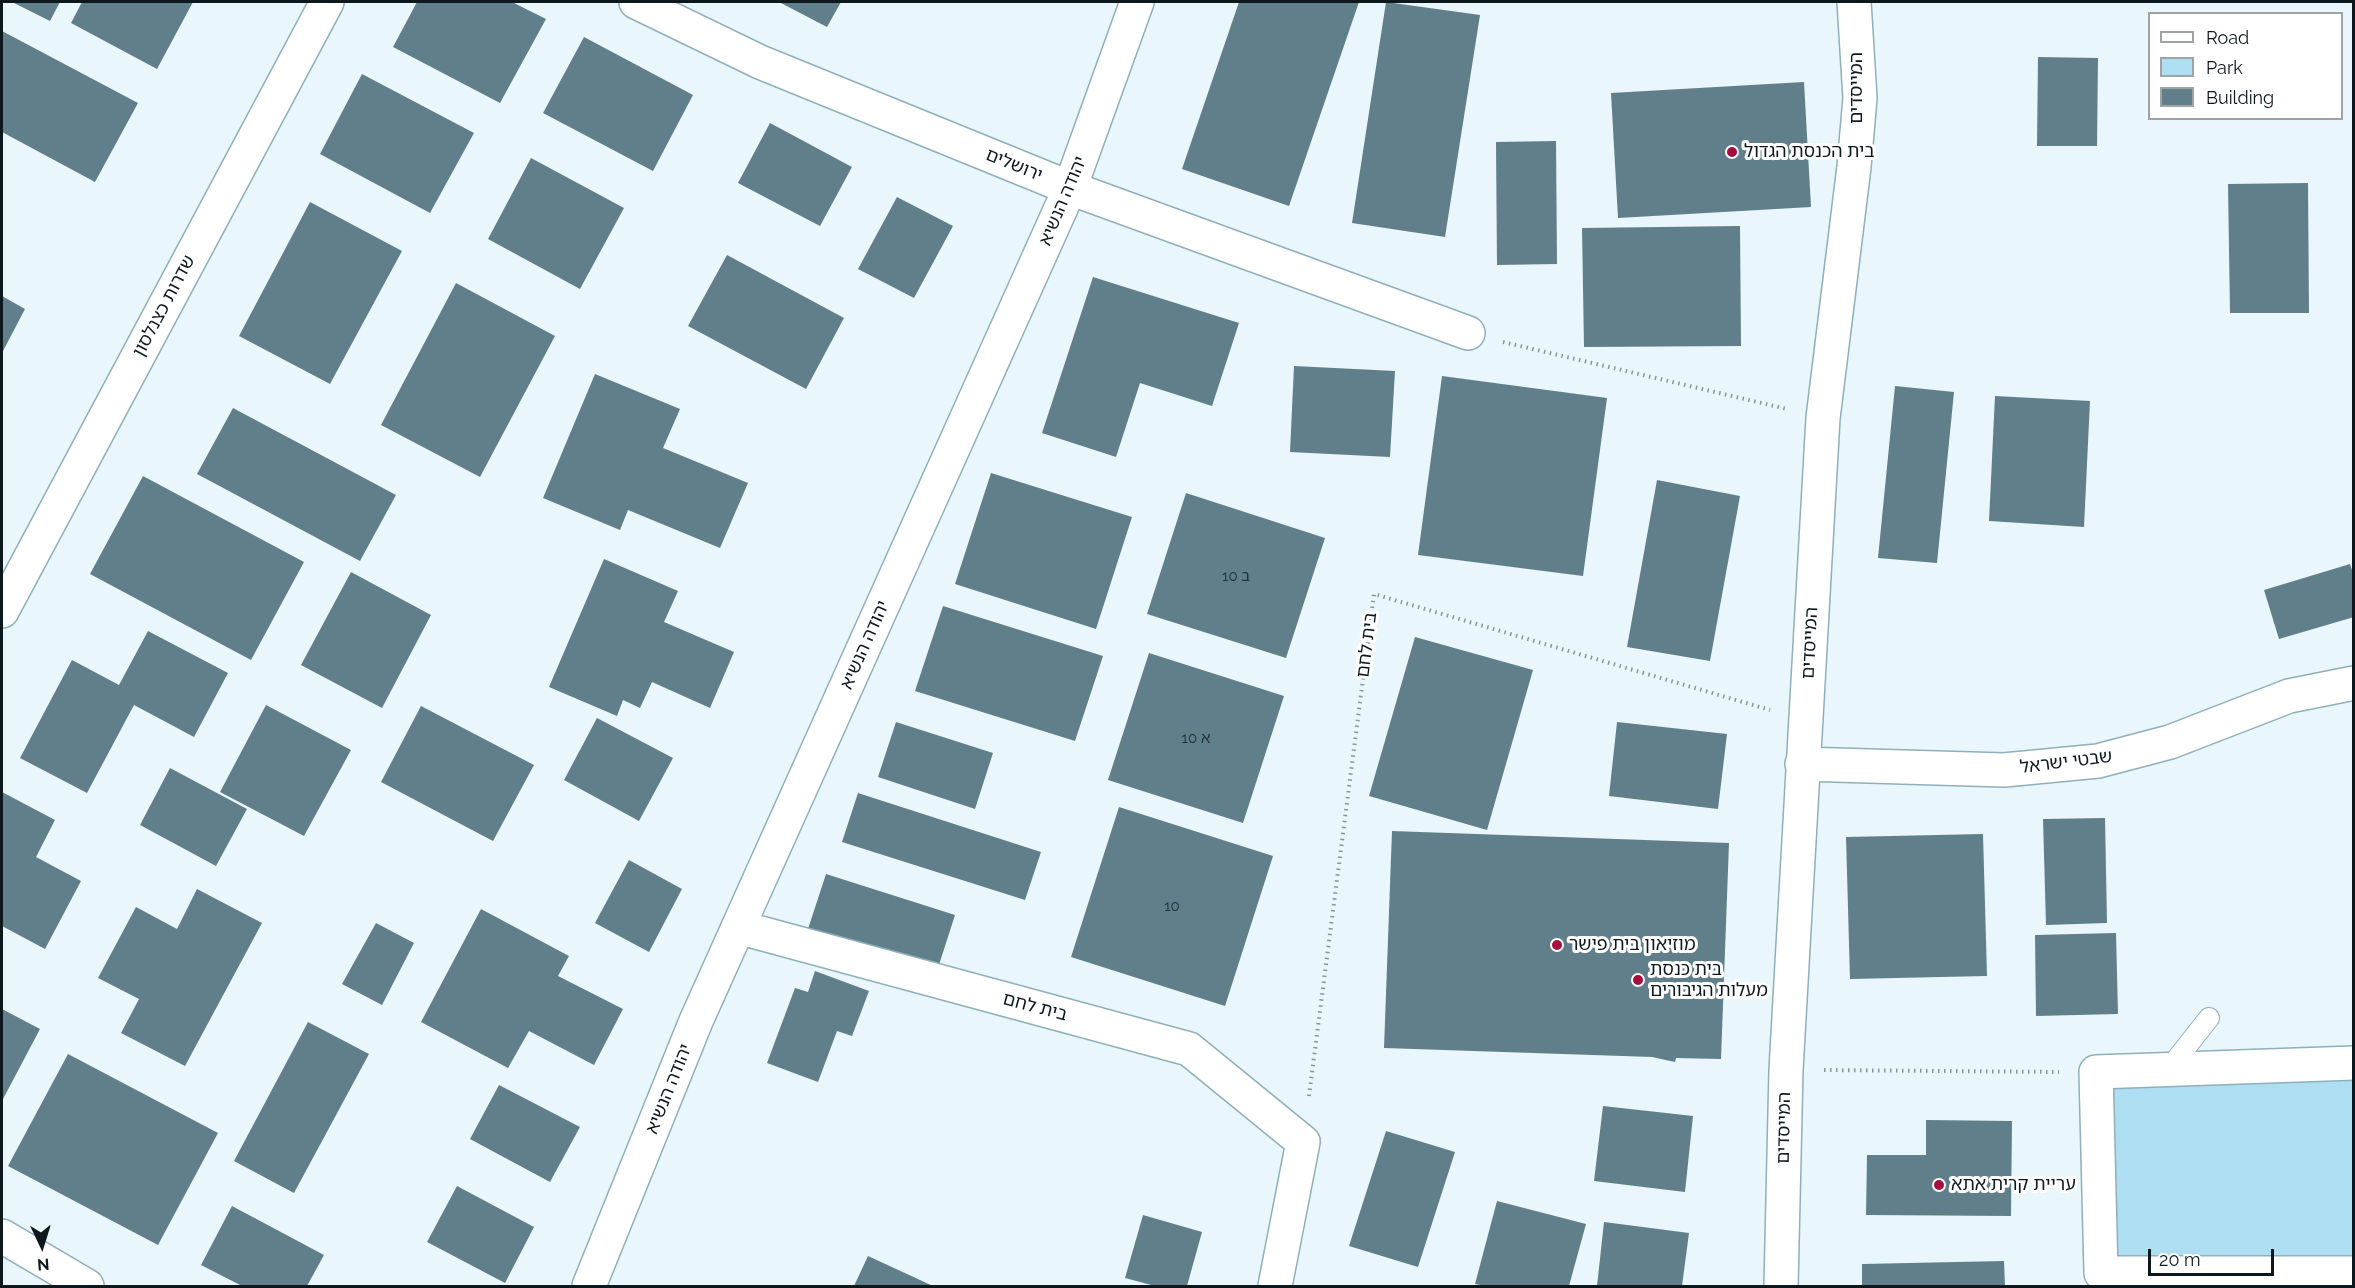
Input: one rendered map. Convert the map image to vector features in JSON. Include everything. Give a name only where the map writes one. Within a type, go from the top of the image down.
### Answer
[{"type":"street","name":"שדרות כצנלסון","points":[[2,611],[327,2]]},
{"type":"street","name":"ירושלים","points":[[636,2],[759,62],[1070,188],[1468,333]]},
{"type":"street","name":"יהודה הנשיא","points":[[590,1287],[696,1021],[1070,188],[1137,2]]},
{"type":"street","name":"המייסדים","points":[[1781,1287],[1786,1070],[1823,418],[1854,167],[1860,98],[1854,2]]},
{"type":"street","name":"שבטי ישראל","points":[[1802,764],[2004,770],[2098,761],[2170,742],[2289,696],[2354,683]]},
{"type":"street","name":"בית לחם","points":[[738,927],[1190,1049],[1303,1142]]},
{"type":"street","points":[[2354,1063],[2096,1072],[2101,1273],[2172,1280],[2354,1273]]},
{"type":"street","points":[[1275,1287],[1303,1142]]},
{"type":"street","points":[[2,1236],[87,1287]]},
{"type":"lane","points":[[2168,1070],[2209,1018]]},
{"type":"path","points":[[1468,333],[1823,418]]},
{"type":"path","name":"בית לחם","points":[[1303,1142],[1374,594],[1805,720]]},
{"type":"path","points":[[1786,1070],[2096,1072]]},
{"type":"green space","points":[[2353,1079],[2353,1263],[2112,1261],[2106,1088]]},
{"type":"building","points":[[12,2],[60,2],[50,21]]},
{"type":"building","points":[[82,2],[193,2],[157,69],[71,23]]},
{"type":"building","points":[[417,2],[512,2],[546,19],[500,103],[393,47]]},
{"type":"building","points":[[779,2],[841,2],[827,27]]},
{"type":"building","points":[[1239,2],[1359,2],[1289,206],[1182,169]]},
{"type":"building","points":[[1386,2],[1480,15],[1445,237],[1352,223]]},
{"type":"building","points":[[2,31],[138,103],[95,182],[2,132]]},
{"type":"building","points":[[584,37],[693,95],[653,171],[543,113]]},
{"type":"building","points":[[2038,57],[2098,58],[2097,146],[2037,146]]},
{"type":"building","points":[[362,74],[474,133],[430,213],[320,154]]},
{"type":"building","points":[[1804,82],[1811,207],[1618,218],[1611,93]]},
{"type":"building","points":[[770,123],[852,167],[820,226],[738,183]]},
{"type":"building","points":[[1556,141],[1557,264],[1497,265],[1496,142]]},
{"type":"building","points":[[531,158],[624,208],[580,289],[488,239]]},
{"type":"building","points":[[2308,183],[2309,313],[2230,313],[2228,184]]},
{"type":"building","points":[[897,197],[953,226],[914,298],[858,269]]},
{"type":"building","points":[[310,202],[402,251],[330,384],[239,336]]},
{"type":"building","points":[[1740,226],[1741,346],[1584,347],[1582,228]]},
{"type":"building","points":[[727,255],[844,318],[806,389],[688,326]]},
{"type":"building","points":[[1093,277],[1239,323],[1212,406],[1140,383],[1116,457],[1042,433]]},
{"type":"building","points":[[456,283],[555,336],[480,477],[381,425]]},
{"type":"building","points":[[2,296],[25,309],[2,353]]},
{"type":"building","points":[[1294,366],[1395,371],[1390,457],[1290,452]]},
{"type":"building","points":[[595,374],[680,409],[663,448],[748,483],[720,548],[628,510],[620,530],[543,498]]},
{"type":"building","points":[[1442,376],[1607,398],[1583,576],[1418,555]]},
{"type":"building","points":[[1895,386],[1954,392],[1937,563],[1878,558]]},
{"type":"building","points":[[1995,396],[2090,401],[2084,527],[1989,521]]},
{"type":"building","points":[[233,408],[396,495],[360,561],[197,474]]},
{"type":"building","points":[[991,473],[1132,517],[1096,629],[955,584]]},
{"type":"building","points":[[143,476],[304,562],[251,660],[90,574]]},
{"type":"building","points":[[1657,480],[1740,496],[1710,661],[1627,647]]},
{"type":"building","points":[[1186,493],[1325,538],[1286,658],[1147,614]]},
{"type":"building","points":[[604,559],[678,591],[664,622],[734,652],[710,708],[652,682],[640,708],[623,700],[617,716],[549,687]]},
{"type":"building","points":[[2350,564],[2354,576],[2354,617],[2279,639],[2264,590]]},
{"type":"building","points":[[351,572],[431,615],[382,708],[301,665]]},
{"type":"building","points":[[943,606],[1103,656],[1075,741],[915,691]]},
{"type":"building","points":[[148,631],[228,673],[194,737],[134,705],[87,793],[20,758],[72,660],[119,685]]},
{"type":"building","points":[[1415,637],[1533,670],[1487,830],[1369,796]]},
{"type":"building","points":[[1149,653],[1284,696],[1243,823],[1108,780]]},
{"type":"building","points":[[266,705],[351,750],[304,836],[220,792]]},
{"type":"building","points":[[421,706],[534,765],[493,841],[381,782]]},
{"type":"building","points":[[597,718],[673,758],[639,821],[564,780]]},
{"type":"building","points":[[896,722],[993,753],[975,809],[878,777]]},
{"type":"building","points":[[1617,722],[1727,734],[1718,809],[1609,796]]},
{"type":"building","points":[[170,768],[247,809],[216,866],[140,825]]},
{"type":"building","points":[[2,792],[55,820],[36,857],[81,881],[45,949],[2,926]]},
{"type":"building","points":[[858,793],[1041,852],[1025,900],[842,842]]},
{"type":"building","points":[[1119,807],[1273,856],[1225,1006],[1071,957]]},
{"type":"building","points":[[2105,818],[2107,923],[2046,925],[2043,819]]},
{"type":"building","name":"מוזיאון בית פישר","points":[[1392,831],[1729,843],[1721,1059],[1676,1058],[1675,1062],[1652,1057],[1384,1048]]},
{"type":"building","points":[[1983,834],[1987,976],[1850,979],[1846,837]]},
{"type":"building","points":[[629,860],[682,889],[649,952],[595,923]]},
{"type":"building","points":[[826,874],[955,915],[937,971],[808,929]]},
{"type":"building","points":[[197,889],[262,923],[185,1066],[121,1033],[139,999],[98,978],[136,907],[177,929]]},
{"type":"building","points":[[481,909],[569,956],[558,976],[623,1009],[594,1065],[529,1031],[508,1068],[421,1022]]},
{"type":"building","points":[[376,923],[414,943],[382,1005],[342,984]]},
{"type":"building","points":[[2116,933],[2118,1014],[2036,1016],[2035,935]]},
{"type":"building","points":[[815,971],[869,991],[852,1036],[837,1031],[818,1082],[767,1063],[795,988],[808,992]]},
{"type":"building","points":[[2,1009],[40,1029],[2,1101]]},
{"type":"building","points":[[308,1022],[369,1054],[294,1193],[234,1161]]},
{"type":"building","points":[[68,1054],[218,1133],[158,1245],[8,1166]]},
{"type":"building","points":[[499,1085],[580,1127],[550,1182],[470,1139]]},
{"type":"building","points":[[1603,1106],[1693,1116],[1685,1192],[1594,1181]]},
{"type":"building","name":"עריית קרית אתא","points":[[1926,1120],[2012,1121],[2011,1216],[1866,1215],[1867,1155],[1926,1155]]},
{"type":"building","points":[[1386,1131],[1455,1152],[1418,1267],[1349,1246]]},
{"type":"building","points":[[457,1186],[534,1227],[505,1283],[427,1242]]},
{"type":"building","points":[[1497,1201],[1586,1224],[1569,1286],[1475,1284]]},
{"type":"building","points":[[232,1206],[324,1255],[307,1286],[242,1286],[201,1265]]},
{"type":"building","points":[[1143,1215],[1202,1232],[1187,1286],[1155,1286],[1125,1278]]},
{"type":"building","points":[[1604,1222],[1689,1233],[1682,1286],[1597,1286]]},
{"type":"building","points":[[868,1256],[933,1286],[854,1286]]},
{"type":"building","points":[[2004,1261],[2005,1286],[1862,1286],[1862,1264]]},
{"type":"place","name":"בית הכנסת הגדול","points":[[1732,152]]},
{"type":"place","name":"מוזיאון בית פישר","points":[[1557,945]]},
{"type":"place","name":"בית כנסת מעלות הגיבורים","points":[[1638,980]]},
{"type":"place","name":"עריית קרית אתא","points":[[1939,1185]]}]
